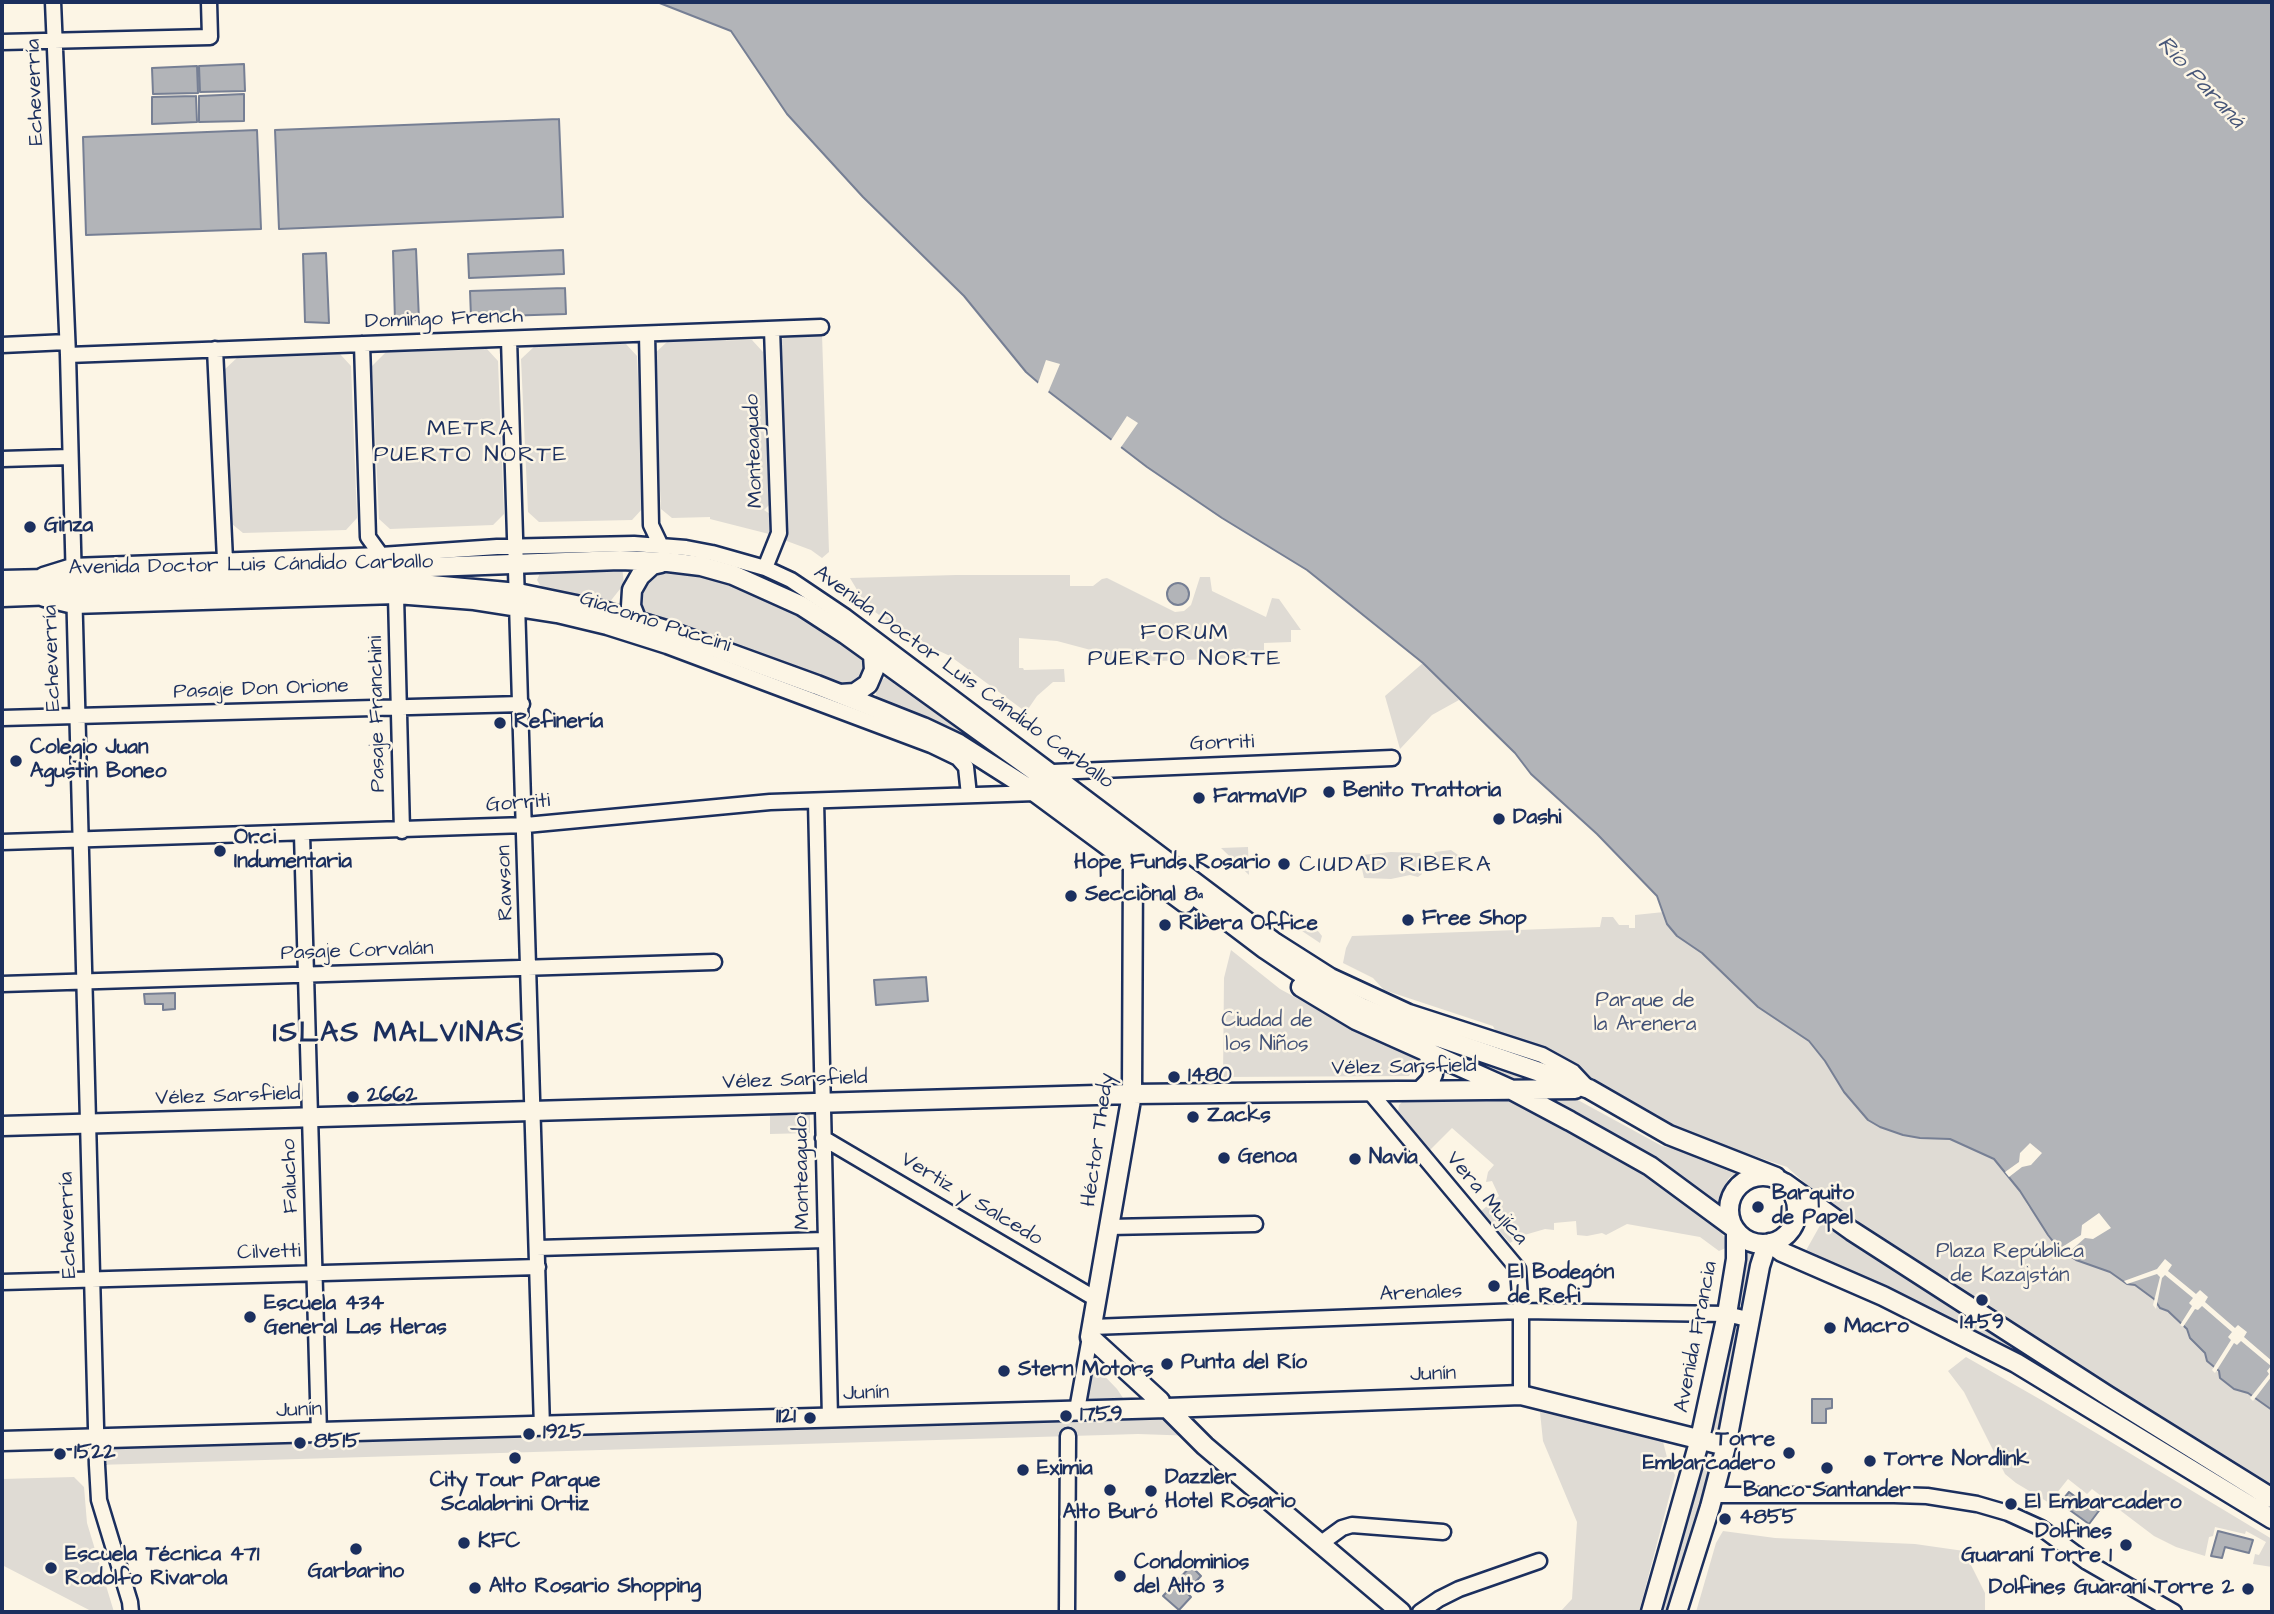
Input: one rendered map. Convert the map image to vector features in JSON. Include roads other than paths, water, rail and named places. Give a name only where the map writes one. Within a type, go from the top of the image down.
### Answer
[{"type":"main road","points":[[637,621],[631,606],[632,590],[640,576],[664,554]]},
{"type":"main road","name":"Avenida Doctor Luis Cándido Carballo","points":[[72,586],[186,576],[401,568],[517,555],[620,560],[664,554],[733,575],[846,626],[873,655],[1050,782],[1315,997],[1356,1020],[1510,1090],[1650,1166],[1735,1230]]},
{"type":"main road","points":[[381,555],[401,568]]},
{"type":"main road","points":[[166,562],[186,576]]},
{"type":"main road","points":[[733,575],[759,567]]},
{"type":"main road","name":"Avenida Doctor Luis Cándido Carballo","points":[[2,580],[28,588]]},
{"type":"main road","name":"Avenida Doctor Luis Cándido Carballo","points":[[2,597],[28,588],[72,586],[399,582],[519,600],[604,618],[637,621],[840,694],[959,744],[1035,793],[1133,849],[1265,949],[1320,986],[1406,1026],[1589,1090],[1669,1135],[1780,1180],[1852,1231],[2272,1498]]},
{"type":"main road","points":[[309,583],[325,597]]},
{"type":"main road","points":[[840,694],[855,693],[868,684],[874,670],[873,655]]},
{"type":"main road","name":"Héctor Thedy","points":[[1091,1332],[1132,1094],[1133,849]]},
{"type":"main road","points":[[1421,1090],[1430,1081],[1433,1073],[1433,1065],[1427,1052]]},
{"type":"main road","name":"Vélez Sarsfield","points":[[2,1126],[1132,1094],[1589,1090]]},
{"type":"main road","points":[[1763,1175],[1780,1180],[1793,1193],[1797,1205],[1797,1218],[1791,1229],[1782,1238],[1769,1243],[1756,1243],[1745,1239],[1735,1230],[1729,1212],[1733,1193],[1741,1183],[1751,1177],[1763,1175]]},
{"type":"main road","name":"Avenida Francia","points":[[1651,1612],[1700,1439],[1727,1314],[1735,1259],[1735,1230]]},
{"type":"main road","points":[[1676,1612],[1726,1446],[1760,1266],[1769,1243]]},
{"type":"main road","points":[[1769,1243],[1782,1252],[1883,1296],[2016,1363],[2272,1519]]},
{"type":"main road","points":[[1091,1332],[1205,1446],[1401,1612]]},
{"type":"main road","name":"Junín","points":[[2,1441],[542,1427],[1077,1410],[1164,1404],[1521,1395],[1726,1446]]},
{"type":"main road","points":[[1690,1474],[1700,1463],[1708,1461],[1716,1468],[1715,1488]]},
{"type":"street","name":"Echeverría","points":[[53,2],[68,348],[72,586],[96,1439],[99,1500],[131,1612]]},
{"type":"street","points":[[2,42],[211,37],[209,2]]},
{"type":"street","name":"Domingo French","points":[[2,345],[215,349],[821,327]]},
{"type":"street","name":"Monteagudo","points":[[759,567],[779,533],[772,329]]},
{"type":"street","points":[[647,334],[651,525],[664,554]]},
{"type":"street","name":"Rawson","points":[[509,339],[526,825],[542,1427]]},
{"type":"street","points":[[362,344],[368,537],[381,555]]},
{"type":"street","points":[[215,349],[225,560]]},
{"type":"street","points":[[2,459],[70,457]]},
{"type":"street","name":"Avenida Doctor Luis Cándido Carballo","points":[[664,554],[712,553],[791,580],[846,626],[1053,772],[1133,849]]},
{"type":"street","name":"Avenida Doctor Luis Cándido Carballo","points":[[28,588],[72,586],[166,562],[381,555],[517,555]]},
{"type":"street","points":[[72,586],[325,597],[519,600]]},
{"type":"street","name":"Pasaje Franchini","points":[[396,596],[402,831]]},
{"type":"street","name":"Giacomo Puccini","points":[[604,618],[958,758],[966,767],[969,795]]},
{"type":"street","name":"Pasaje Don Orione","points":[[2,718],[522,704]]},
{"type":"street","name":"Gorriti","points":[[1053,772],[1392,758]]},
{"type":"street","name":"Gorriti","points":[[2,842],[402,831],[526,825],[770,802],[1035,793]]},
{"type":"street","name":"Monteagudo","points":[[816,801],[830,1418]]},
{"type":"street","name":"Falucho","points":[[302,834],[319,1433]]},
{"type":"street","name":"Pasaje Corvalán","points":[[2,984],[714,962]]},
{"type":"street","name":"Vera Mujíca","points":[[1369,1091],[1518,1269],[1521,1395]]},
{"type":"street","name":"Vertiz y Salcedo","points":[[823,1138],[1096,1299]]},
{"type":"street","points":[[1109,1227],[1255,1224]]},
{"type":"street","points":[[537,1248],[825,1240]]},
{"type":"street","name":"Cilvetti","points":[[2,1282],[538,1267]]},
{"type":"street","name":"Arenales","points":[[1091,1332],[1521,1311],[1727,1314],[1751,1320]]},
{"type":"street","name":"Héctor Thedy","points":[[1077,1410],[1091,1332]]},
{"type":"street","points":[[1067,1612],[1068,1436]]},
{"type":"street","points":[[1715,1488],[1927,1496],[1977,1504],[2008,1513],[2041,1528],[2087,1562],[2174,1612]]},
{"type":"street","points":[[1320,1544],[1342,1528],[1352,1525],[1443,1532]]},
{"type":"street","points":[[1420,1612],[1459,1589],[1539,1561]]},
{"type":"water","name":"Río Paraná","points":[[657,2],[2272,2],[2272,1410],[2220,1378],[2219,1371],[2207,1361],[2205,1353],[2190,1338],[2187,1329],[2168,1311],[2160,1308],[2154,1299],[2135,1285],[2127,1284],[2110,1272],[2076,1260],[2059,1249],[2020,1191],[1994,1159],[1950,1139],[1903,1135],[1868,1120],[1844,1092],[1809,1041],[1758,1007],[1702,953],[1677,936],[1667,924],[1657,896],[1597,834],[1531,774],[1515,753],[1423,663],[1307,570],[1222,518],[1147,467],[1048,391],[1026,372],[964,296],[863,197],[787,114],[731,31]]},
{"type":"water","points":[[244,64],[245,91],[200,92],[199,66]]},
{"type":"water","points":[[197,66],[198,93],[153,94],[152,68]]},
{"type":"water","points":[[244,94],[244,121],[199,122],[199,96]]},
{"type":"water","points":[[196,96],[197,122],[152,124],[152,97]]},
{"type":"water","points":[[559,119],[563,217],[279,229],[275,130]]},
{"type":"water","points":[[257,130],[261,229],[86,235],[83,137]]},
{"type":"water","points":[[416,249],[419,320],[395,321],[393,251]]},
{"type":"water","points":[[563,250],[564,274],[469,278],[468,254]]},
{"type":"water","points":[[326,253],[329,323],[305,322],[303,254]]},
{"type":"water","points":[[565,288],[566,314],[471,317],[470,291]]},
{"type":"water","points":[[1178,583],[1186,586],[1189,594],[1186,602],[1178,605],[1170,602],[1167,594],[1170,586]]},
{"type":"water","points":[[926,977],[928,1001],[876,1005],[874,980]]},
{"type":"water","points":[[175,993],[175,1009],[163,1010],[163,1004],[145,1004],[144,994]]},
{"type":"water","points":[[1812,1399],[1832,1399],[1832,1408],[1826,1409],[1826,1423],[1812,1423]]},
{"type":"water","points":[[2069,1492],[2088,1506],[2095,1497],[2104,1504],[2089,1524],[2060,1503]]},
{"type":"water","points":[[2218,1531],[2253,1540],[2249,1553],[2225,1547],[2222,1558],[2211,1556]]},
{"type":"water","points":[[1191,1566],[1201,1576],[1186,1592],[1191,1597],[1179,1610],[1163,1596]]},
{"type":"place","name":"Ginza","points":[[30,527]]},
{"type":"place","name":"Refinería","points":[[500,723]]},
{"type":"place","name":"Colegio Juan Agustìn Boneo","points":[[16,761]]},
{"type":"place","name":"Benito Trattoria","points":[[1329,792]]},
{"type":"place","name":"FarmaVIP","points":[[1199,798]]},
{"type":"place","name":"Dashi","points":[[1499,819]]},
{"type":"place","name":"Orci Indumentaria","points":[[220,851]]},
{"type":"place","name":"Hope Funds Rosario","points":[[1284,864]]},
{"type":"place","name":"Seccional 8ª","points":[[1071,896]]},
{"type":"place","name":"Free Shop","points":[[1408,920]]},
{"type":"place","name":"Ribera Office","points":[[1165,925]]},
{"type":"place","name":"1480","points":[[1174,1077]]},
{"type":"place","name":"2662","points":[[353,1097]]},
{"type":"place","name":"Zacks","points":[[1193,1117]]},
{"type":"place","name":"Genoa","points":[[1224,1158]]},
{"type":"place","name":"Navia","points":[[1355,1159]]},
{"type":"place","name":"Barquito de Papel","points":[[1758,1207]]},
{"type":"place","name":"El Bodegón de Refi","points":[[1494,1286]]},
{"type":"place","name":"1459","points":[[1982,1300]]},
{"type":"place","name":"Escuela 434 General Las Heras","points":[[250,1317]]},
{"type":"place","name":"Macro","points":[[1830,1328]]},
{"type":"place","name":"Punta del Río","points":[[1167,1364]]},
{"type":"place","name":"Stern Motors","points":[[1004,1371]]},
{"type":"place","name":"1759","points":[[1066,1416]]},
{"type":"place","name":"1121","points":[[810,1418]]},
{"type":"place","name":"1925","points":[[529,1434]]},
{"type":"place","name":"8515","points":[[300,1443]]},
{"type":"place","name":"Torre Embarcadero","points":[[1789,1453]]},
{"type":"place","name":"1522","points":[[60,1454]]},
{"type":"place","name":"City Tour Parque Scalabrini Ortiz","points":[[515,1458]]},
{"type":"place","name":"Torre Nordlink","points":[[1870,1461]]},
{"type":"place","name":"Banco Santander","points":[[1827,1468]]},
{"type":"place","name":"Eximia","points":[[1023,1470]]},
{"type":"place","name":"Alto Buró","points":[[1110,1490]]},
{"type":"place","name":"Dazzler Hotel Rosario","points":[[1151,1491]]},
{"type":"place","name":"El Embarcadero","points":[[2011,1504]]},
{"type":"place","name":"4855","points":[[1725,1519]]},
{"type":"place","name":"KFC","points":[[464,1543]]},
{"type":"place","name":"Dolfines Guaraní Torre 1","points":[[2126,1545]]},
{"type":"place","name":"Garbarino","points":[[356,1549]]},
{"type":"place","name":"Escuela Técnica 471 Rodolfo Rivarola","points":[[51,1568]]},
{"type":"place","name":"Condominios del Alto 3","points":[[1120,1576]]},
{"type":"place","name":"Alto Rosario Shopping","points":[[475,1588]]},
{"type":"place","name":"Dolfines Guaraní Torre 2","points":[[2248,1589]]},
{"type":"district","name":"METRA PUERTO NORTE","points":[[471,443]]},
{"type":"district","name":"FORUM PUERTO NORTE","points":[[1185,647]]},
{"type":"district","name":"CIUDAD RIBERA","points":[[1396,866]]},
{"type":"district","name":"ISLAS MALVINAS","points":[[399,1035]]},
{"type":"park label","name":"Parque de la Arenera","points":[[1645,1014]]},
{"type":"park label","name":"Ciudad de los Niños","points":[[1267,1034]]},
{"type":"park label","name":"Plaza República de Kazajstán","points":[[2010,1265]]}]
